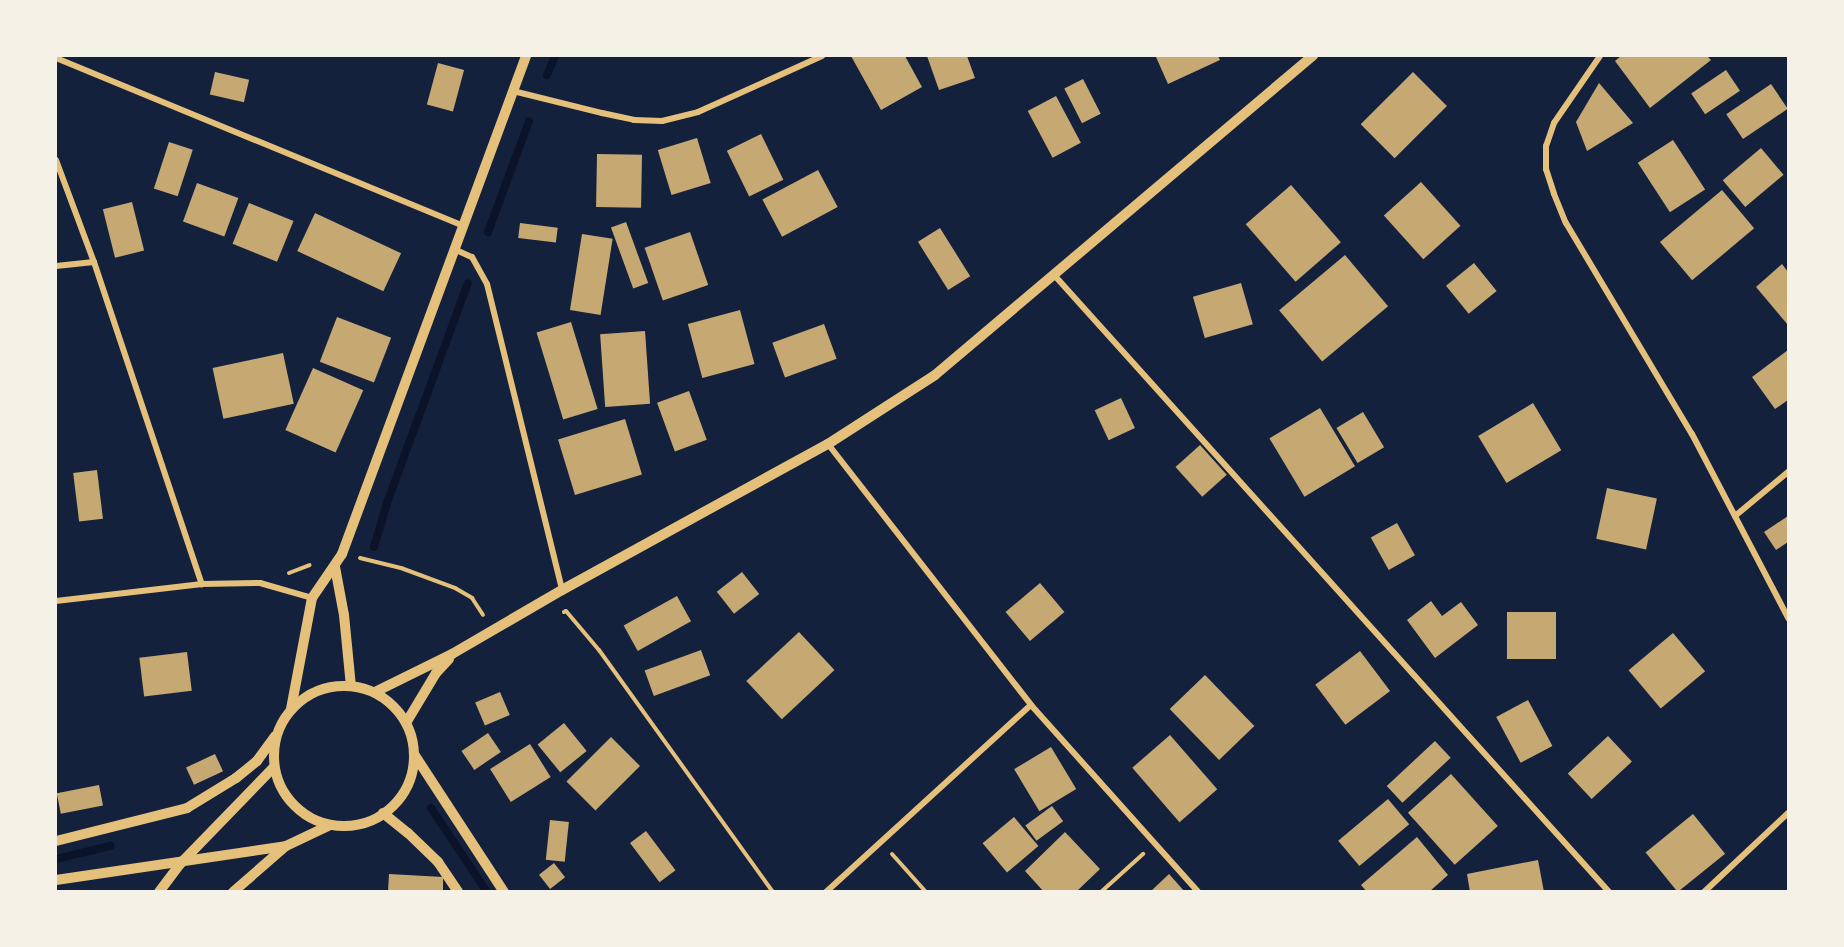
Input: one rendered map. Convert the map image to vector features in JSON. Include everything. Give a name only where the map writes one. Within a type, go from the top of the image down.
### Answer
[{"type":"street","points":[[56,841],[187,808],[213,795],[257,761],[277,733],[291,709],[312,598],[342,554],[526,56]]},
{"type":"street","points":[[513,91],[602,114],[662,121],[698,111],[822,56]]},
{"type":"street","points":[[375,692],[453,654],[562,590],[828,444],[935,375],[1313,56]]},
{"type":"street","points":[[1600,56],[1554,123],[1546,146],[1546,169],[1566,223],[1692,434],[1788,618]]},
{"type":"street","points":[[56,58],[464,226]]},
{"type":"street","points":[[56,160],[94,262],[202,584]]},
{"type":"street","points":[[456,250],[472,256],[487,284],[562,590]]},
{"type":"street","points":[[56,266],[94,262]]},
{"type":"street","points":[[1055,276],[1609,891]]},
{"type":"street","points":[[828,444],[1031,705],[1198,891]]},
{"type":"street","points":[[1735,516],[1788,472]]},
{"type":"street","points":[[335,567],[345,625],[351,686]]},
{"type":"street","points":[[56,602],[202,584],[260,583],[312,598]]},
{"type":"street","points":[[406,723],[436,673],[453,654]]},
{"type":"street","points":[[291,709],[319,689],[351,686],[375,692],[392,704],[406,723],[414,753],[504,891]]},
{"type":"street","points":[[826,891],[1031,705]]},
{"type":"street","points":[[277,733],[274,767],[282,789],[298,810],[314,820],[330,825],[358,824],[393,806],[407,785],[414,753]]},
{"type":"street","points":[[159,891],[180,864],[274,767]]},
{"type":"street","points":[[383,813],[438,862],[458,891]]},
{"type":"street","points":[[1704,891],[1788,813]]},
{"type":"street","points":[[233,891],[286,846],[330,825]]},
{"type":"street","points":[[56,880],[180,864],[286,846]]},
{"type":"path","points":[[260,583],[342,554],[401,568],[455,588],[472,598],[493,630]]},
{"type":"path","points":[[557,615],[566,611],[599,650],[773,891]]},
{"type":"path","points":[[881,842],[926,891]]},
{"type":"path","points":[[1101,891],[1154,843]]},
{"type":"building","points":[[851,56],[905,56],[922,87],[881,110]]},
{"type":"building","points":[[927,56],[967,56],[975,78],[939,90]]},
{"type":"building","points":[[1218,56],[1220,60],[1168,84],[1156,57]]},
{"type":"building","points":[[1621,56],[1707,56],[1711,60],[1650,108],[1615,61]]},
{"type":"building","points":[[438,63],[464,70],[453,112],[427,105]]},
{"type":"building","points":[[1726,70],[1740,91],[1705,114],[1691,93]]},
{"type":"building","points":[[215,72],[249,80],[244,102],[210,94]]},
{"type":"building","points":[[1413,72],[1447,106],[1395,158],[1361,124]]},
{"type":"building","points":[[1083,79],[1101,114],[1082,123],[1064,89]]},
{"type":"building","points":[[1599,83],[1633,123],[1587,151],[1576,122]]},
{"type":"building","points":[[1771,84],[1788,109],[1743,139],[1726,114]]},
{"type":"building","points":[[1056,96],[1081,143],[1053,158],[1028,111]]},
{"type":"building","points":[[761,134],[783,180],[749,196],[727,151]]},
{"type":"building","points":[[697,138],[711,183],[672,195],[658,150]]},
{"type":"building","points":[[1673,140],[1705,189],[1670,212],[1638,163]]},
{"type":"building","points":[[169,142],[193,150],[178,196],[154,189]]},
{"type":"building","points":[[1761,148],[1783,175],[1745,207],[1723,180]]},
{"type":"building","points":[[597,154],[642,155],[641,208],[596,207]]},
{"type":"building","points":[[818,170],[838,207],[782,237],[762,200]]},
{"type":"building","points":[[1421,182],[1460,226],[1423,259],[1384,215]]},
{"type":"building","points":[[197,183],[238,198],[224,237],[183,222]]},
{"type":"building","points":[[1291,185],[1341,242],[1296,282],[1246,224]]},
{"type":"building","points":[[1722,190],[1754,228],[1692,280],[1660,242]]},
{"type":"building","points":[[132,202],[144,251],[115,258],[103,209]]},
{"type":"building","points":[[249,203],[294,221],[277,262],[233,244]]},
{"type":"building","points":[[315,213],[401,253],[383,291],[297,251]]},
{"type":"building","points":[[626,222],[648,283],[633,289],[611,227]]},
{"type":"building","points":[[520,223],[558,228],[556,243],[518,238]]},
{"type":"building","points":[[940,228],[970,276],[948,290],[918,242]]},
{"type":"building","points":[[690,232],[708,285],[663,301],[645,248]]},
{"type":"building","points":[[582,234],[613,239],[601,315],[570,310]]},
{"type":"building","points":[[1345,255],[1388,306],[1322,362],[1279,310]]},
{"type":"building","points":[[1474,263],[1497,291],[1469,314],[1446,286]]},
{"type":"building","points":[[1782,264],[1788,272],[1788,325],[1756,287]]},
{"type":"building","points":[[1241,283],[1253,324],[1205,338],[1193,297]]},
{"type":"building","points":[[740,310],[754,364],[702,378],[688,324]]},
{"type":"building","points":[[337,317],[391,338],[374,383],[320,362]]},
{"type":"building","points":[[571,322],[598,409],[563,420],[537,333]]},
{"type":"building","points":[[824,324],[837,359],[785,378],[772,343]]},
{"type":"building","points":[[645,331],[650,404],[605,407],[600,334]]},
{"type":"building","points":[[1788,350],[1788,400],[1775,409],[1752,377]]},
{"type":"building","points":[[283,353],[294,404],[223,419],[213,368]]},
{"type":"building","points":[[313,368],[363,390],[336,452],[285,430]]},
{"type":"building","points":[[689,391],[707,440],[675,451],[657,403]]},
{"type":"building","points":[[1121,398],[1135,428],[1109,440],[1095,410]]},
{"type":"building","points":[[1533,403],[1561,450],[1506,483],[1478,436]]},
{"type":"building","points":[[1320,408],[1355,466],[1304,497],[1269,438]]},
{"type":"building","points":[[1363,412],[1384,447],[1358,463],[1336,428]]},
{"type":"building","points":[[625,419],[642,474],[575,495],[558,439]]},
{"type":"building","points":[[1200,445],[1227,475],[1202,497],[1175,467]]},
{"type":"building","points":[[97,470],[103,519],[79,522],[73,473]]},
{"type":"building","points":[[1607,488],[1657,499],[1646,549],[1596,539]]},
{"type":"building","points":[[1788,516],[1788,542],[1776,550],[1764,532]]},
{"type":"building","points":[[1397,523],[1415,555],[1389,570],[1371,538]]},
{"type":"building","points":[[742,572],[759,594],[734,614],[717,592]]},
{"type":"building","points":[[1040,583],[1064,612],[1030,641],[1006,612]]},
{"type":"building","points":[[677,596],[691,621],[638,651],[624,626]]},
{"type":"building","points":[[1431,601],[1442,616],[1461,602],[1478,625],[1435,658],[1407,620]]},
{"type":"building","points":[[1507,612],[1556,612],[1556,659],[1507,659]]},
{"type":"building","points":[[799,632],[834,670],[782,719],[746,681]]},
{"type":"building","points":[[1673,633],[1705,671],[1661,709],[1629,670]]},
{"type":"building","points":[[701,650],[710,675],[654,696],[645,671]]},
{"type":"building","points":[[1360,651],[1390,691],[1345,725],[1315,685]]},
{"type":"building","points":[[187,652],[192,691],[144,697],[139,658]]},
{"type":"building","points":[[1205,675],[1254,726],[1219,760],[1170,709]]},
{"type":"building","points":[[500,692],[510,715],[485,726],[475,703]]},
{"type":"building","points":[[1528,700],[1552,746],[1521,763],[1496,717]]},
{"type":"building","points":[[564,723],[587,751],[560,772],[538,744]]},
{"type":"building","points":[[488,733],[501,752],[474,770],[461,751]]},
{"type":"building","points":[[1170,735],[1217,789],[1180,822],[1132,768]]},
{"type":"building","points":[[1608,736],[1632,762],[1592,799],[1568,774]]},
{"type":"building","points":[[611,737],[640,766],[595,811],[566,782]]},
{"type":"building","points":[[1435,741],[1451,758],[1402,803],[1387,786]]},
{"type":"building","points":[[530,744],[551,777],[511,802],[490,769]]},
{"type":"building","points":[[1051,747],[1076,789],[1039,811],[1014,769]]},
{"type":"building","points":[[215,754],[223,771],[194,785],[186,768]]},
{"type":"building","points":[[1451,774],[1498,826],[1455,865],[1408,813]]},
{"type":"building","points":[[99,785],[103,806],[61,814],[57,793]]},
{"type":"building","points":[[1388,799],[1409,824],[1359,866],[1338,841]]},
{"type":"building","points":[[1052,806],[1063,821],[1036,841],[1025,825]]},
{"type":"building","points":[[1693,814],[1725,854],[1678,892],[1646,852]]},
{"type":"building","points":[[1014,817],[1038,846],[1007,872],[983,843]]},
{"type":"building","points":[[550,820],[569,822],[565,862],[546,860]]},
{"type":"building","points":[[646,831],[675,870],[660,882],[630,843]]},
{"type":"building","points":[[1065,832],[1100,869],[1076,892],[1044,892],[1025,871]]},
{"type":"building","points":[[1417,837],[1448,875],[1429,892],[1367,892],[1361,885]]},
{"type":"building","points":[[1538,860],[1544,892],[1470,892],[1467,874]]},
{"type":"building","points":[[554,863],[565,877],[550,889],[539,875]]},
{"type":"building","points":[[389,874],[443,877],[443,892],[388,892]]},
{"type":"building","points":[[1169,874],[1185,892],[1150,892]]},
{"type":"waterway","points":[[547,75],[555,56]]},
{"type":"waterway","points":[[488,232],[529,121]]},
{"type":"waterway","points":[[374,547],[387,503],[468,283]]},
{"type":"waterway","points":[[431,808],[487,892]]},
{"type":"waterway","points":[[56,859],[110,846]]}]
